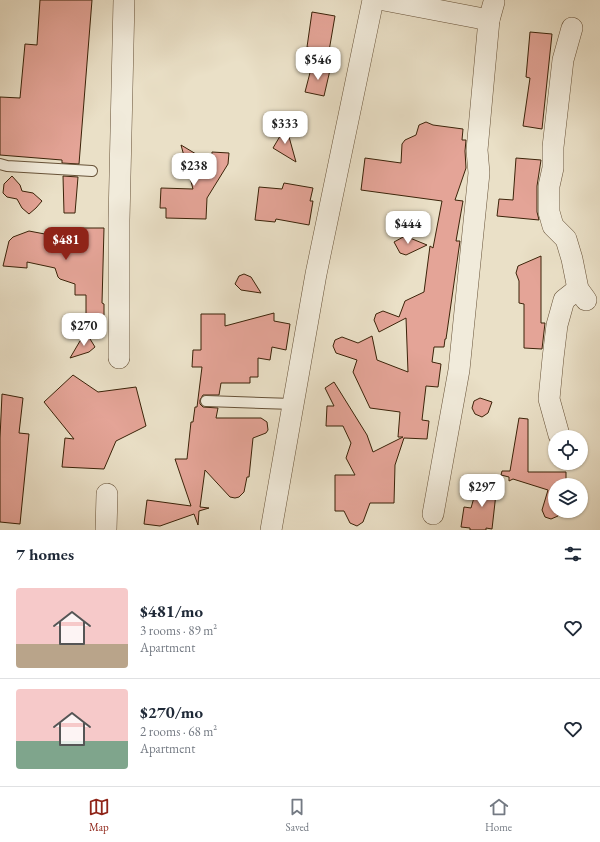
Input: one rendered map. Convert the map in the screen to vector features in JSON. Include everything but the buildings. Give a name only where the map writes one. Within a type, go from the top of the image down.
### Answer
[{"type":"street","points":[[119,358],[119,220],[124,0]]},
{"type":"street","points":[[271,530],[316,274],[373,0]]},
{"type":"street","points":[[384,0],[492,11],[477,150],[479,173],[458,370],[432,514]]},
{"type":"street","points":[[558,430],[549,399],[558,325],[564,300],[582,295],[566,239],[553,226],[549,212],[549,186],[553,168],[553,147],[563,60],[572,28]]},
{"type":"street","points":[[106,530],[107,494]]},
{"type":"lane","points":[[0,164],[7,166],[92,171]]},
{"type":"lane","points":[[206,401],[293,404]]}]
